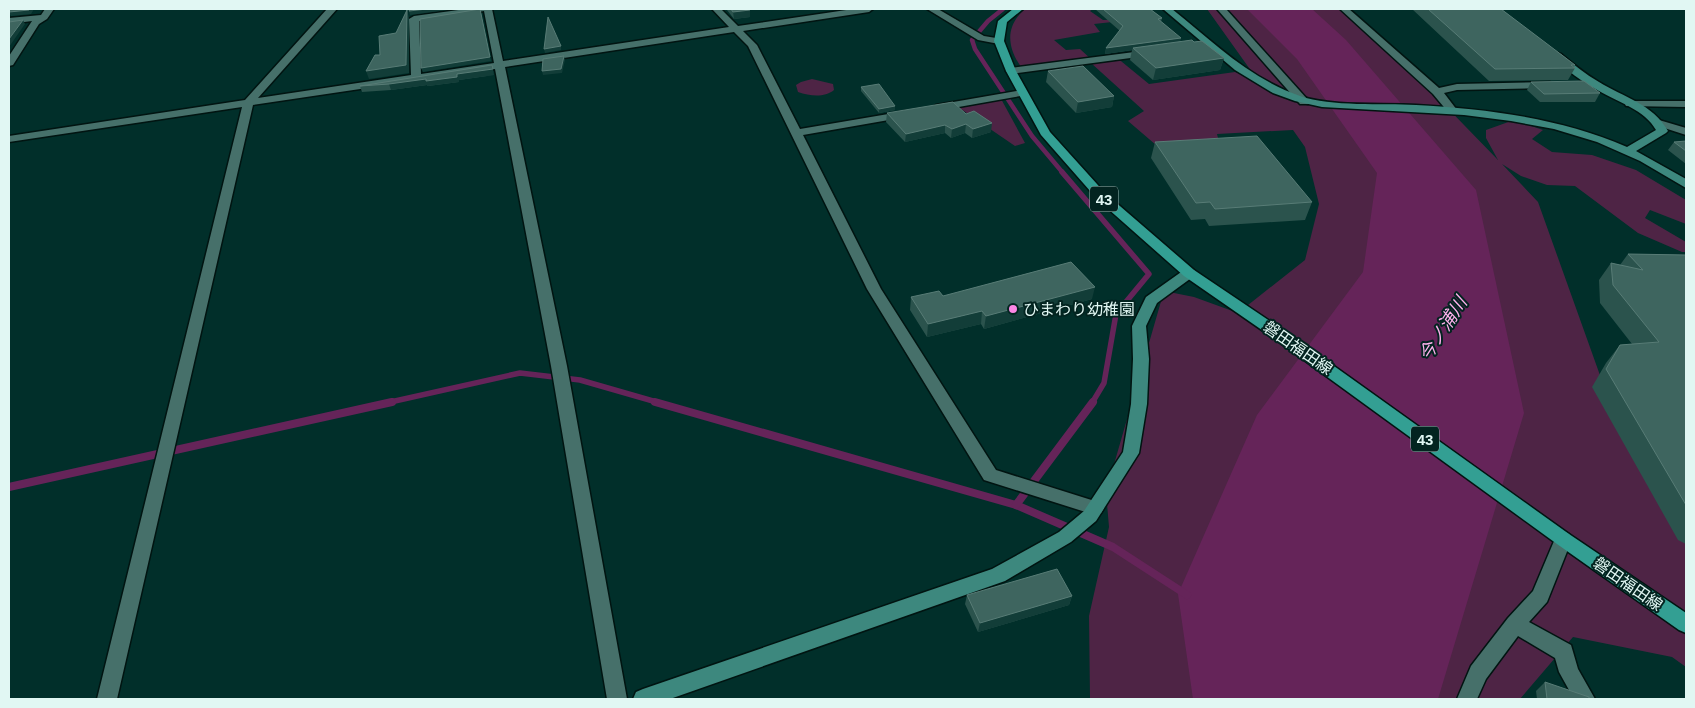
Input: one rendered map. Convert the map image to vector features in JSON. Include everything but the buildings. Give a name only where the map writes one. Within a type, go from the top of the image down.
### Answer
[{"type":"main road","points":[[999,41],[1003,20],[1018,9]]},
{"type":"main road","name":"磐田福田線","points":[[999,41],[1010,71],[1022,93],[1045,133],[1062,154],[1102,197],[1190,273],[1287,340],[1563,539],[1686,624]]},
{"type":"street","points":[[107,699],[248,104],[256,92],[332,9]]},
{"type":"street","points":[[416,76],[414,18],[488,9],[559,366],[617,699]]},
{"type":"street","points":[[716,9],[752,45],[874,289],[990,474],[1095,508]]},
{"type":"street","points":[[9,139],[869,9]]},
{"type":"street","points":[[932,9],[981,38],[999,41]]},
{"type":"street","points":[[1167,9],[1253,80],[1279,94],[1304,102],[1322,104],[1452,110],[1498,114],[1542,123],[1628,151],[1654,163],[1686,184]]},
{"type":"street","points":[[1221,9],[1304,102]]},
{"type":"street","points":[[1344,9],[1437,92],[1452,110]]},
{"type":"street","points":[[9,21],[46,13]]},
{"type":"street","points":[[9,63],[36,22],[46,13]]},
{"type":"street","points":[[1199,47],[1212,45]]},
{"type":"street","points":[[9,50],[20,48]]},
{"type":"street","points":[[1548,49],[1594,84],[1659,122],[1686,132]]},
{"type":"street","points":[[1010,71],[1161,52]]},
{"type":"street","points":[[1437,92],[1457,87],[1558,84]]},
{"type":"street","points":[[1576,84],[1594,84]]},
{"type":"street","points":[[796,133],[1022,93]]},
{"type":"street","points":[[1630,104],[1686,104]]},
{"type":"street","points":[[1628,151],[1662,131],[1659,122]]},
{"type":"street","points":[[643,699],[998,576],[1064,537],[1090,516],[1131,453],[1139,404],[1141,359],[1139,326],[1151,300],[1190,273]]},
{"type":"street","points":[[1467,699],[1478,673],[1515,624],[1540,596],[1563,539]]},
{"type":"street","points":[[1515,624],[1564,652],[1569,672],[1585,699]]},
{"type":"shaded area","points":[[1025,9],[1093,9],[1090,11],[1103,20],[1140,19],[1094,24],[1100,32],[1054,40],[1066,50],[1080,49],[1092,60],[1021,67],[1013,52],[1010,37],[1014,22]]},
{"type":"shaded area","points":[[1207,9],[1345,9],[1399,58],[1498,160],[1486,138],[1486,130],[1514,120],[1543,130],[1532,139],[1552,152],[1592,155],[1636,170],[1686,200],[1686,224],[1650,210],[1645,218],[1686,242],[1686,252],[1682,252],[1638,233],[1575,186],[1547,185],[1521,176],[1502,164],[1538,202],[1601,378],[1686,466],[1686,667],[1672,657],[1573,637],[1520,699],[1090,699],[1089,616],[1109,527],[1106,492],[1164,291],[1194,297],[1238,313],[1305,260],[1319,204],[1305,147],[1293,130],[1217,134],[1220,146],[1163,151],[1128,121],[1144,111],[1091,63],[1116,57],[1149,84],[1235,72],[1258,82],[1264,89]]},
{"type":"shaded area","points":[[812,79],[833,84],[834,90],[817,96],[798,92],[796,85]]},
{"type":"shaded area","points":[[1000,97],[1025,143],[1015,146],[955,105]]},
{"type":"water","name":"今ノ浦川","points":[[1247,9],[1312,9],[1346,40],[1476,190],[1524,413],[1438,699],[1193,699],[1178,594],[1257,415],[1363,272],[1377,173],[1297,59]]},
{"type":"waterway","points":[[1003,9],[988,21],[972,40],[975,49],[1032,136],[1063,173]]},
{"type":"waterway","points":[[1062,172],[1149,274],[1116,314],[1104,383],[1092,403]]},
{"type":"waterway","points":[[386,403],[520,373],[580,380],[660,403]]},
{"type":"waterway","points":[[9,487],[392,402]]},
{"type":"waterway","points":[[655,402],[1016,505]]},
{"type":"waterway","points":[[1016,505],[1093,402]]},
{"type":"waterway","points":[[1016,505],[1113,547],[1187,595]]},
{"type":"place","name":"ひまわり幼稚園","points":[[1013,309]]}]
